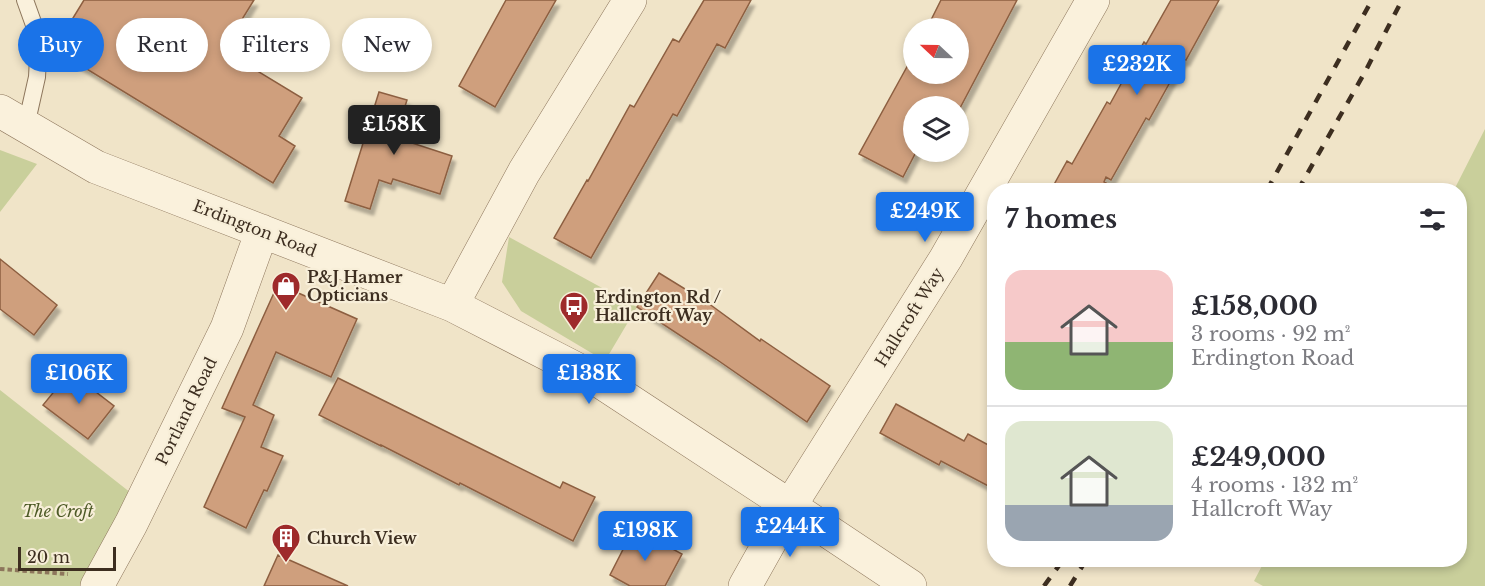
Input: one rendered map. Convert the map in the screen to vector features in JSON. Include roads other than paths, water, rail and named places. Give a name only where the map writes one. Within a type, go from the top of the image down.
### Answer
[{"type":"street","points":[[452,305],[524,172],[630,0]]},
{"type":"street","name":"Hallcroft Way","points":[[989,183],[1093,0]]},
{"type":"street","name":"Erdington Road","points":[[13,118],[96,167],[452,305],[598,380],[910,586]]},
{"type":"street","name":"Hallcroft Way","points":[[745,586],[790,506],[946,258],[987,186]]},
{"type":"street","name":"Portland Road","points":[[100,583],[227,328],[262,231]]},
{"type":"lane","points":[[13,118],[37,77],[39,39],[25,0]]},
{"type":"railway","points":[[1271,183],[1372,0]]},
{"type":"railway","points":[[1302,183],[1365,72],[1402,0]]},
{"type":"railway","points":[[1044,586],[1058,567]]},
{"type":"railway","points":[[1070,586],[1082,567]]},
{"type":"place","name":"P&J Hamer Opticians","points":[[286,312]]},
{"type":"place","name":"Erdington Rd / Hallcroft Way","points":[[574,332]]},
{"type":"place","name":"Church View","points":[[286,564]]},
{"type":"park label","name":"The Croft","points":[[58,511]]}]
